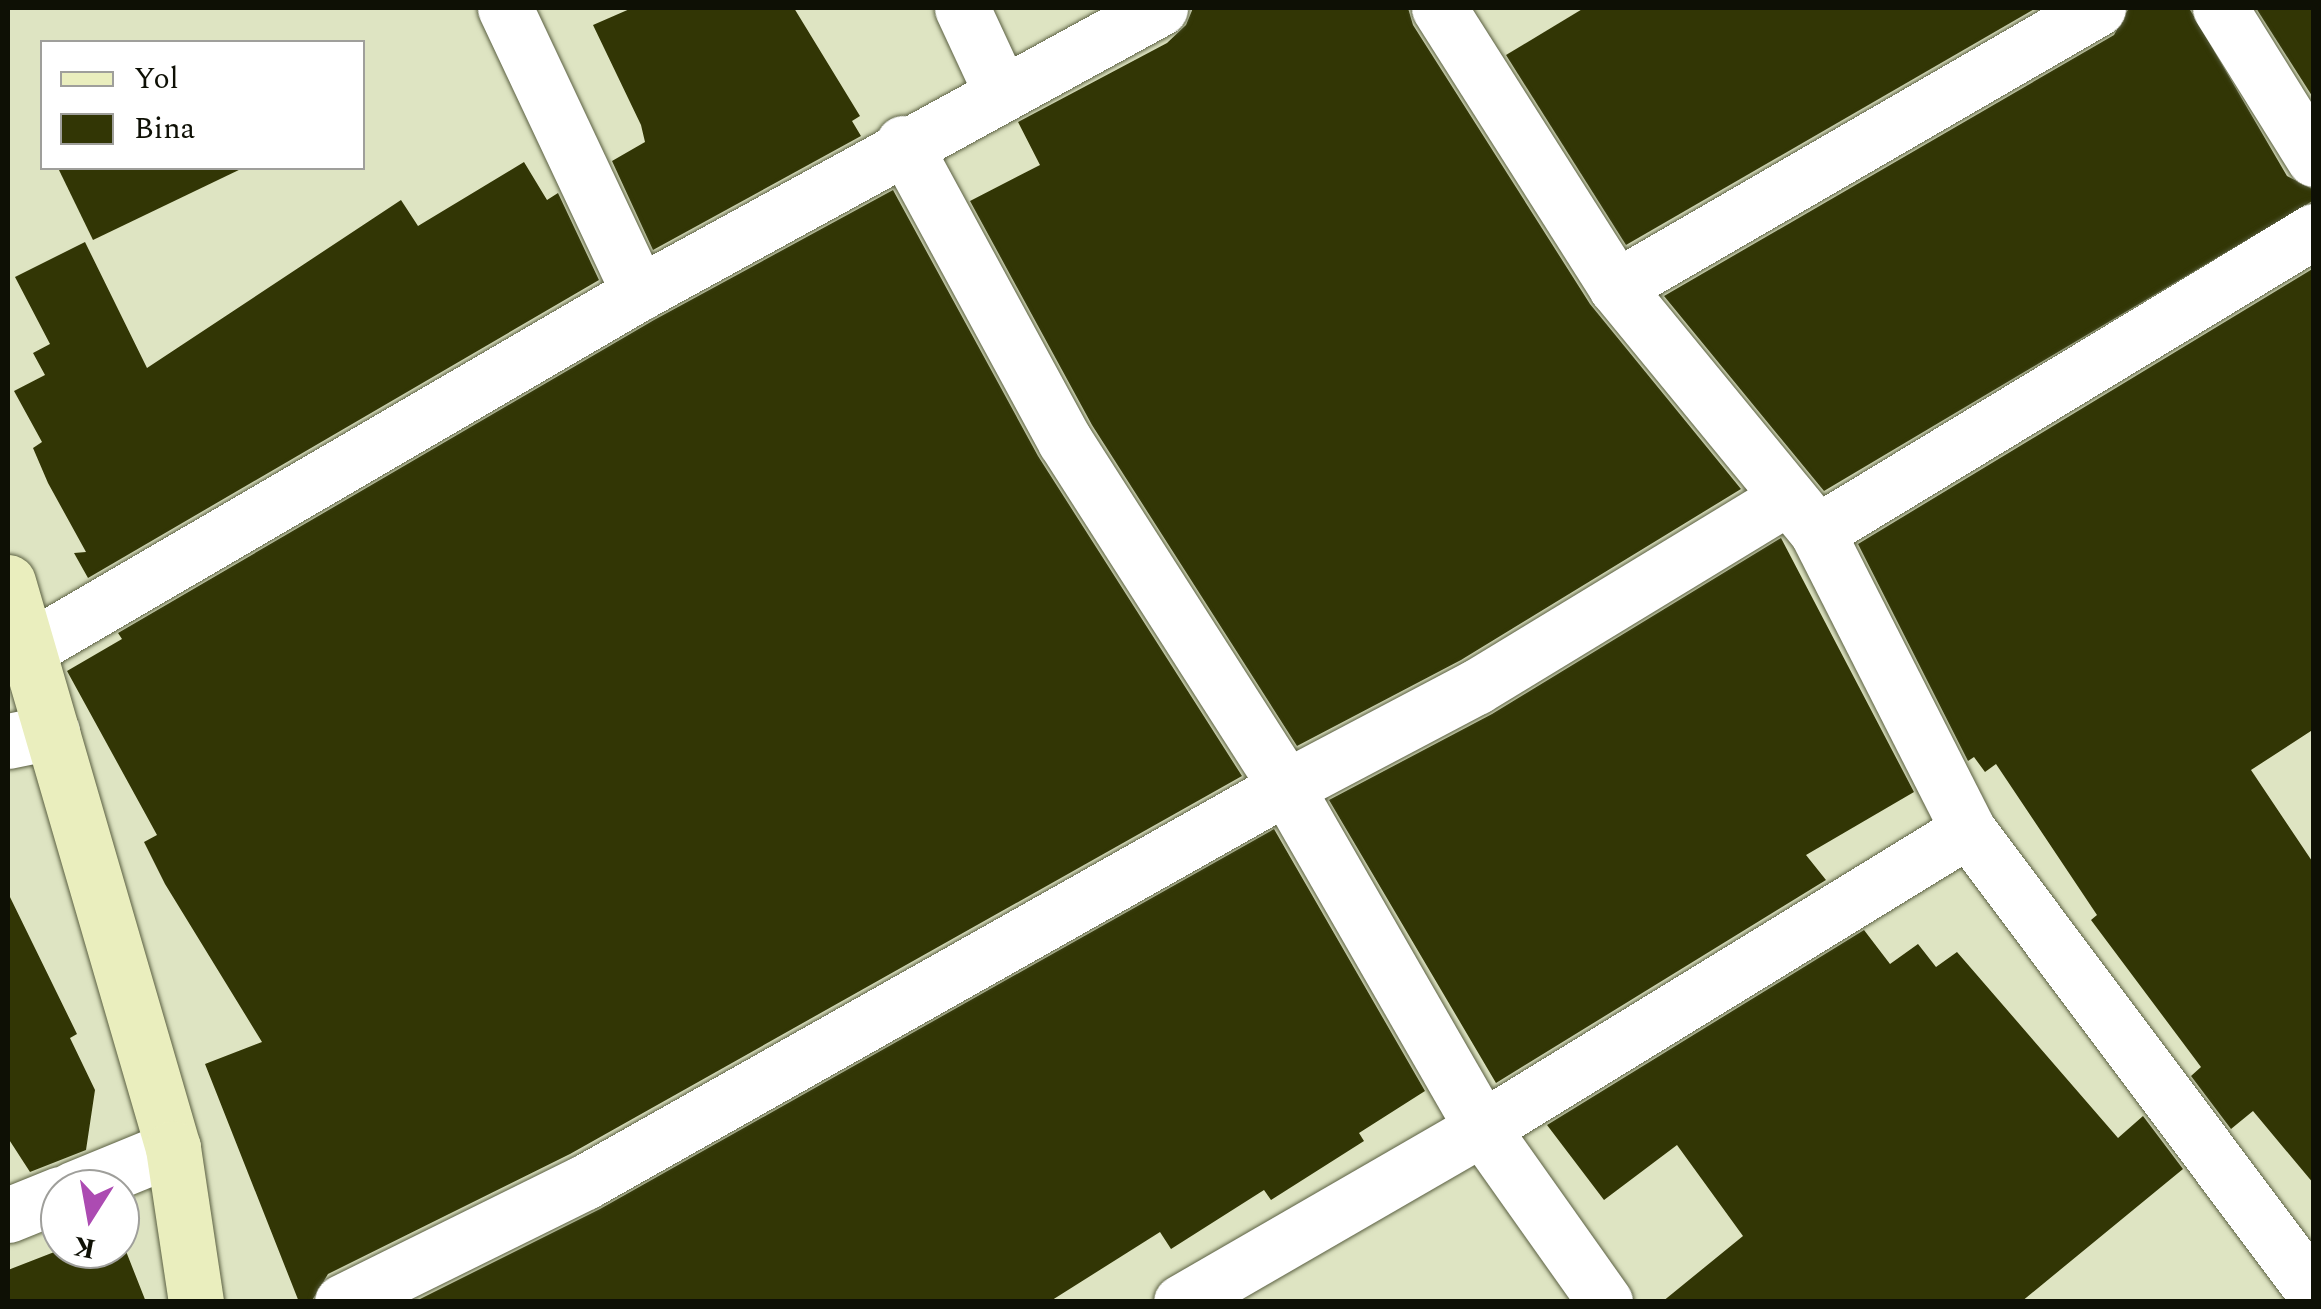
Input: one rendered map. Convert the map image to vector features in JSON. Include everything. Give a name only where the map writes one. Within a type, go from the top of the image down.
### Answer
[{"type":"street","points":[[505,8],[639,293]]},
{"type":"street","points":[[962,8],[1001,92]]},
{"type":"street","points":[[28,649],[639,293],[904,143],[1160,8]]},
{"type":"street","points":[[1616,287],[2098,8]]},
{"type":"street","points":[[2220,8],[2314,159]]},
{"type":"street","points":[[1456,14],[1616,287],[1802,515],[1968,830],[2314,1292]]},
{"type":"street","points":[[904,143],[1065,441],[1286,787],[1482,1128],[1605,1302]]},
{"type":"street","points":[[342,1302],[585,1182],[1286,787],[1802,515],[2314,231]]},
{"type":"street","points":[[8,582],[28,649],[30,736],[173,1148],[196,1302]]},
{"type":"street","points":[[1180,1302],[1482,1128],[1968,830]]},
{"type":"street","points":[[121,1169],[173,1148]]},
{"type":"street","points":[[8,1215],[40,1202]]},
{"type":"building","points":[[632,8],[794,8],[860,116],[852,121],[861,136],[653,250],[612,161],[645,142],[641,125],[593,25]]},
{"type":"building","points":[[1193,8],[1408,8],[1413,25],[1590,304],[1741,489],[1461,660],[1297,746],[1092,425],[970,201],[1040,165],[1018,122],[1167,43],[1186,25]]},
{"type":"building","points":[[1584,8],[2036,8],[1626,245],[1506,55]]},
{"type":"building","points":[[2129,8],[2189,8],[2287,176],[2314,190],[2314,200],[1824,491],[1664,296],[2114,35]]},
{"type":"building","points":[[2256,8],[2314,8],[2314,99]]},
{"type":"building","points":[[524,162],[547,200],[558,193],[599,280],[88,578],[74,553],[86,552],[48,483],[33,448],[42,442],[14,391],[45,375],[33,353],[50,344],[15,277],[85,242],[147,368],[401,200],[418,226]]},
{"type":"building","points":[[59,170],[239,170],[93,240]]},
{"type":"building","points":[[893,190],[1038,456],[1242,776],[570,1154],[328,1274],[311,1302],[299,1302],[205,1064],[262,1042],[165,884],[144,842],[157,835],[67,671],[122,639],[118,633],[654,320]]},
{"type":"building","points":[[2314,268],[2314,729],[2251,770],[2314,864],[2314,1184],[2253,1111],[2231,1129],[2191,1076],[2201,1067],[2091,920],[2097,915],[1996,764],[1985,772],[1974,757],[1968,761],[1858,544]]},
{"type":"building","points":[[1781,538],[1914,792],[1806,855],[1826,880],[1496,1083],[1329,800],[1492,714]]},
{"type":"building","points":[[1274,829],[1425,1091],[1359,1133],[1364,1141],[1271,1200],[1264,1190],[1171,1249],[1160,1232],[1049,1302],[414,1302],[600,1209]]},
{"type":"building","points":[[8,893],[77,1034],[70,1038],[95,1090],[86,1150],[30,1172],[8,1138]]},
{"type":"building","points":[[1864,930],[1890,964],[1918,944],[1936,967],[1957,952],[2118,1138],[2143,1116],[2183,1169],[2021,1302],[1662,1302],[1743,1236],[1677,1145],[1604,1200],[1547,1125]]},
{"type":"building","points":[[40,1258],[40,1269],[133,1269],[146,1302],[8,1302],[8,1270]]}]
